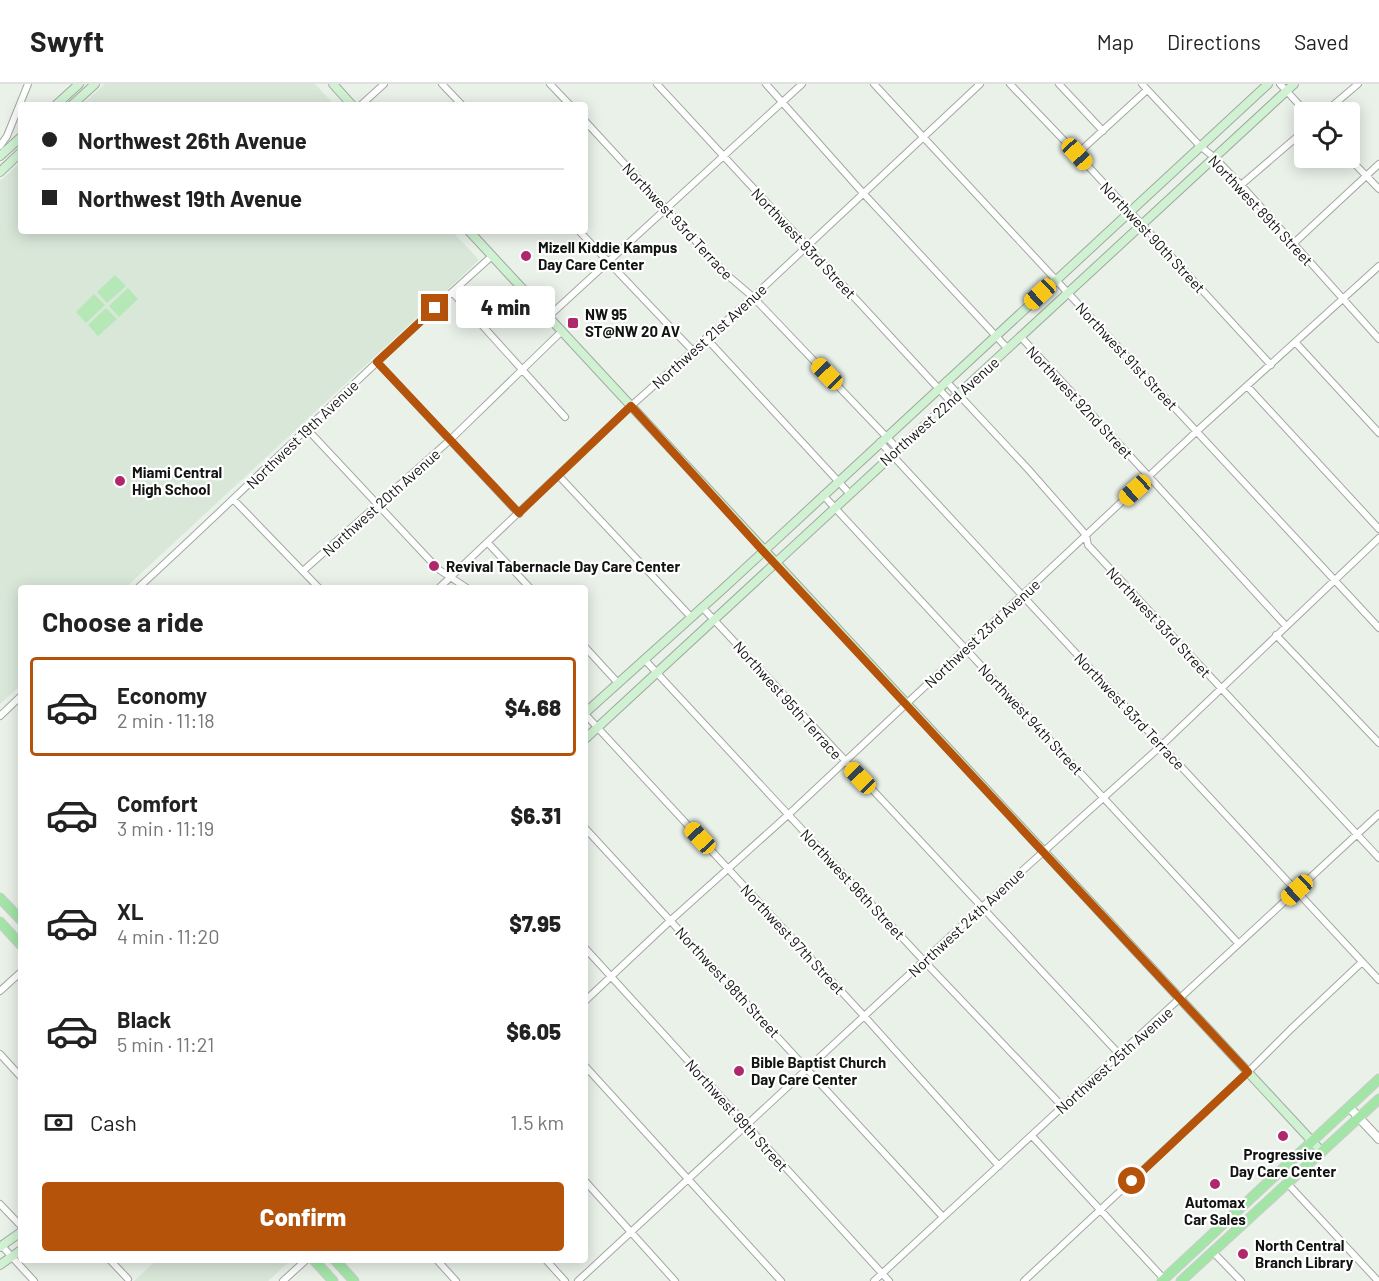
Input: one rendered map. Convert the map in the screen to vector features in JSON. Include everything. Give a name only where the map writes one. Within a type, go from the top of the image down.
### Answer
[{"type":"main road","points":[[59,102],[79,84]]},
{"type":"main road","points":[[75,102],[87,88],[95,84]]},
{"type":"main road","points":[[333,84],[349,102]]},
{"type":"main road","name":"Northwest 22nd Avenue","points":[[588,711],[1268,84]]},
{"type":"main road","name":"Northwest 22nd Avenue","points":[[588,736],[658,674],[849,493],[951,402],[1294,84]]},
{"type":"main road","points":[[0,156],[18,140]]},
{"type":"main road","points":[[0,172],[18,155]]},
{"type":"main road","points":[[472,234],[1322,1152]]},
{"type":"main road","points":[[0,898],[18,917]]},
{"type":"main road","points":[[0,922],[18,942]]},
{"type":"main road","points":[[1163,1280],[1379,1079]]},
{"type":"main road","points":[[1181,1281],[1379,1099]]},
{"type":"main road","points":[[1,1247],[18,1234]]},
{"type":"main road","points":[[0,1265],[18,1252]]},
{"type":"main road","points":[[317,1263],[333,1281]]},
{"type":"main road","points":[[338,1263],[354,1281]]},
{"type":"street","points":[[21,102],[28,84]]},
{"type":"street","points":[[365,102],[384,84]]},
{"type":"street","points":[[442,84],[459,102]]},
{"type":"street","points":[[550,84],[567,102]]},
{"type":"street","name":"Northwest 93rd Street","points":[[657,84],[951,402]]},
{"type":"street","name":"Northwest 92nd Street","points":[[766,84],[863,193],[1008,349]]},
{"type":"street","points":[[548,317],[802,84]]},
{"type":"street","name":"Northwest 91st Street","points":[[874,84],[1379,628]]},
{"type":"street","name":"Northwest 21st Avenue","points":[[442,585],[631,406],[753,297],[980,84]]},
{"type":"street","name":"Northwest 90th Street","points":[[1010,84],[1271,364]]},
{"type":"street","points":[[1059,84],[1103,131]]},
{"type":"street","name":"Northwest 89th Street","points":[[1142,84],[1200,147],[1215,158],[1241,185],[1379,339]]},
{"type":"street","points":[[1280,84],[1297,102]]},
{"type":"street","points":[[1337,102],[1358,84]]},
{"type":"street","points":[[1077,154],[1147,90]]},
{"type":"street","points":[[0,146],[7,136],[18,109]]},
{"type":"street","name":"Northwest 93rd Terrace","points":[[588,125],[726,274],[753,297],[895,452],[1022,596],[1379,980]]},
{"type":"street","points":[[1241,185],[1294,139]]},
{"type":"street","points":[[1294,243],[1379,164]]},
{"type":"street","points":[[1358,168],[1379,189]]},
{"type":"street","points":[[582,234],[693,351]]},
{"type":"street","name":"Northwest 19th Avenue","points":[[141,585],[492,256]]},
{"type":"street","name":"Northwest 23rd Avenue","points":[[588,998],[671,920],[730,870],[1197,431],[1379,266]]},
{"type":"street","points":[[452,292],[565,417]]},
{"type":"street","name":"Northwest 20th Avenue","points":[[303,571],[451,439],[562,332]]},
{"type":"street","name":"Northwest 92nd Street","points":[[1020,336],[1286,626]]},
{"type":"street","points":[[706,338],[849,493]]},
{"type":"street","points":[[1296,343],[1379,433]]},
{"type":"street","points":[[377,362],[519,513]]},
{"type":"street","name":"Northwest 93rd Street","points":[[946,381],[1086,535],[1088,545],[1379,858]]},
{"type":"street","points":[[1247,386],[1379,530]]},
{"type":"street","points":[[308,429],[438,570],[462,585]]},
{"type":"street","points":[[559,476],[692,617]]},
{"type":"street","name":"Northwest 94th Street","points":[[823,495],[1238,944]]},
{"type":"street","points":[[234,500],[316,585]]},
{"type":"street","name":"Northwest 24th Avenue","points":[[578,1281],[982,906],[1162,745],[1379,538]]},
{"type":"street","points":[[488,543],[527,585]]},
{"type":"street","name":"Northwest 95th Terrace","points":[[702,607],[844,762],[1120,1055]]},
{"type":"street","points":[[1276,635],[1379,743]]},
{"type":"street","points":[[588,650],[618,682]]},
{"type":"street","name":"Northwest 96th Street","points":[[644,659],[1063,1107]]},
{"type":"street","points":[[0,716],[18,699]]},
{"type":"street","name":"Northwest 97th Street","points":[[588,717],[865,1017],[999,1166]]},
{"type":"street","name":"Northwest 25th Avenue","points":[[874,1281],[1181,1000],[1379,814]]},
{"type":"street","name":"Northwest 98th Street","points":[[588,831],[944,1217]]},
{"type":"street","name":"Northwest 99th Street","points":[[588,951],[889,1281]]},
{"type":"street","points":[[1023,1281],[1248,1072],[1362,962]]},
{"type":"street","points":[[0,991],[18,975]]},
{"type":"street","points":[[0,1054],[18,1074]]},
{"type":"street","points":[[588,1069],[781,1281]]},
{"type":"street","points":[[1349,1107],[1379,1139]]},
{"type":"street","points":[[1032,1136],[1163,1280]]},
{"type":"street","points":[[588,1184],[675,1281]]},
{"type":"street","points":[[1287,1184],[1378,1281]]},
{"type":"street","points":[[0,1204],[18,1223]]},
{"type":"street","points":[[1,1247],[34,1281]]},
{"type":"street","points":[[1214,1252],[1241,1281]]},
{"type":"street","points":[[113,1263],[128,1279]]},
{"type":"street","points":[[282,1281],[303,1263]]},
{"type":"street","points":[[440,1263],[456,1281]]},
{"type":"street","points":[[549,1263],[565,1281]]},
{"type":"shaded area","points":[[105,84],[315,84],[332,102],[85,102]]},
{"type":"shaded area","name":"Miami Central High School","points":[[18,165],[18,234],[455,234],[479,260],[128,585],[18,585],[18,688],[0,704],[0,181]]},
{"type":"shaded area","points":[[154,1263],[288,1263],[268,1281],[134,1281]]},
{"type":"green space","points":[[115,275],[126,286],[107,303],[97,292]]},
{"type":"green space","points":[[128,288],[138,299],[119,317],[109,306]]},
{"type":"green space","points":[[94,294],[105,305],[86,323],[76,312]]},
{"type":"green space","points":[[106,308],[117,319],[98,336],[88,325]]},
{"type":"place","name":"Mizell Kiddie Kampus Day Care Center","points":[[526,256]]},
{"type":"place","name":"NW 95 ST@NW 20 AV","points":[[573,323]]},
{"type":"place","name":"Miami Central High School","points":[[120,481]]},
{"type":"place","name":"Revival Tabernacle Day Care Center","points":[[434,566]]},
{"type":"place","name":"Bible Baptist Church Day Care Center","points":[[739,1071]]},
{"type":"place","name":"Progressive Day Care Center","points":[[1283,1136]]},
{"type":"place","name":"Automax Car Sales","points":[[1215,1184]]},
{"type":"place","name":"North Central Branch Library","points":[[1243,1254]]},
{"type":"route","points":[[435,308],[377,362],[519,513],[631,406],[1248,1072],[1132,1181]]}]
